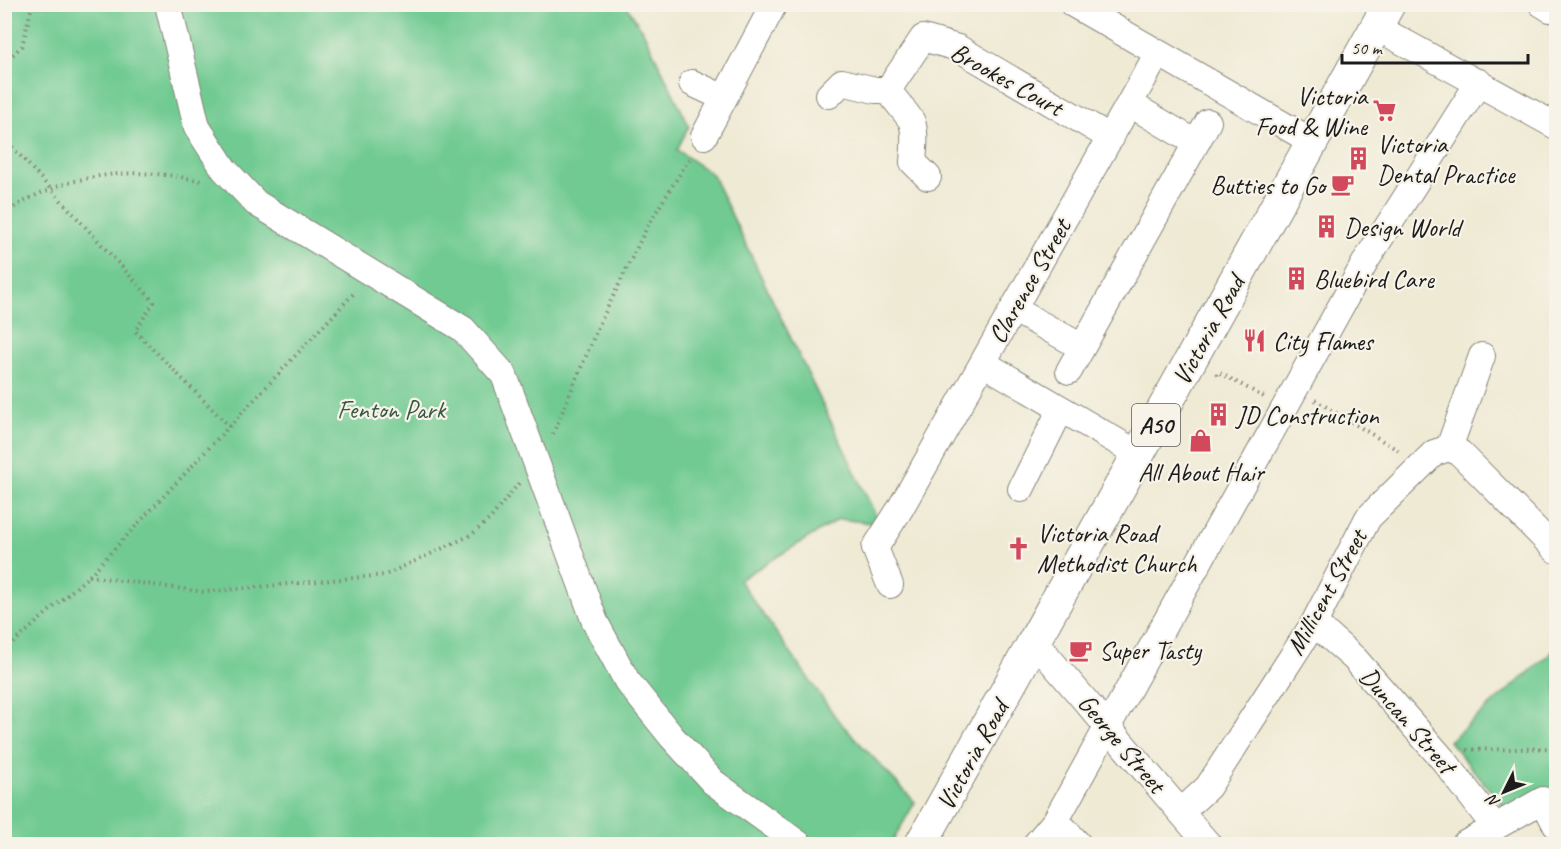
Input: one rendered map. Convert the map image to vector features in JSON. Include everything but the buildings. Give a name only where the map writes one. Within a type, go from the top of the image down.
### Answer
[{"type":"main road","name":"Victoria Road","points":[[930,841],[1035,642],[1383,16]]},
{"type":"street","points":[[168,4],[197,127],[224,169],[256,203],[463,329],[504,375],[595,622],[627,681],[672,737],[713,782],[799,844]]},
{"type":"street","points":[[704,136],[774,4]]},
{"type":"street","points":[[1073,4],[1313,142]]},
{"type":"street","points":[[1542,4],[1550,9],[1557,6]]},
{"type":"street","points":[[1383,16],[1479,82],[1557,126]]},
{"type":"street","name":"Brookes Court","points":[[888,90],[923,38],[958,48],[1111,138]]},
{"type":"street","name":"Clarence Street","points":[[890,585],[875,548],[900,509],[1158,53]]},
{"type":"street","points":[[829,95],[842,82],[875,90],[888,90],[898,107],[911,120],[915,142],[913,162],[928,177]]},
{"type":"street","points":[[1036,844],[1056,819],[1367,259],[1479,82]]},
{"type":"street","points":[[692,83],[724,98]]},
{"type":"street","points":[[1068,371],[1202,132],[1130,104]]},
{"type":"street","points":[[1013,309],[1082,347]]},
{"type":"street","points":[[1482,356],[1483,386],[1449,448],[1460,453],[1557,550]]},
{"type":"street","points":[[983,363],[1140,455]]},
{"type":"street","points":[[1021,489],[1061,409]]},
{"type":"street","name":"Millicent Street","points":[[1181,812],[1208,787],[1314,623],[1368,518],[1421,464],[1434,453],[1449,448]]},
{"type":"street","name":"Duncan Street","points":[[1314,623],[1356,659],[1446,763],[1494,826]]},
{"type":"street","name":"George Street","points":[[1035,642],[1208,844]]},
{"type":"street","points":[[1465,844],[1543,800],[1557,825]]},
{"type":"street","points":[[1056,819],[1078,844]]},
{"type":"path","points":[[4,63],[22,46],[31,10],[26,4]]},
{"type":"path","points":[[89,576],[204,592],[385,575],[471,536],[490,519],[517,485],[538,468],[599,325],[648,225],[704,136]]},
{"type":"path","points":[[4,138],[154,302],[135,331],[231,427]]},
{"type":"path","points":[[4,214],[51,188],[79,178],[119,174],[188,178],[209,183]]},
{"type":"path","points":[[4,651],[89,576],[372,275]]},
{"type":"path","points":[[1190,362],[1215,376],[1218,372],[1291,399],[1421,464]]},
{"type":"path","points":[[1446,763],[1466,750],[1557,748]]},
{"type":"green space","name":"Fenton Park","points":[[5,5],[626,5],[643,31],[689,126],[677,150],[712,174],[880,524],[839,519],[739,580],[837,719],[915,802],[891,844],[12,844],[5,836]]},
{"type":"green space","points":[[1556,649],[1556,806],[1510,814],[1449,741]]},
{"type":"place","name":"Victoria Food & Wine","points":[[1385,111]]},
{"type":"place","name":"Victoria Dental Practice","points":[[1359,159]]},
{"type":"place","name":"Butties to Go","points":[[1343,185]]},
{"type":"place","name":"Design World","points":[[1326,227]]},
{"type":"place","name":"Bluebird Care","points":[[1296,279]]},
{"type":"place","name":"City Flames","points":[[1255,341]]},
{"type":"place","name":"JD Construction","points":[[1218,415]]},
{"type":"place","name":"All About Hair","points":[[1201,441]]},
{"type":"place","name":"Victoria Road Methodist Church","points":[[1019,548]]},
{"type":"place","name":"Super Tasty","points":[[1081,650]]}]
